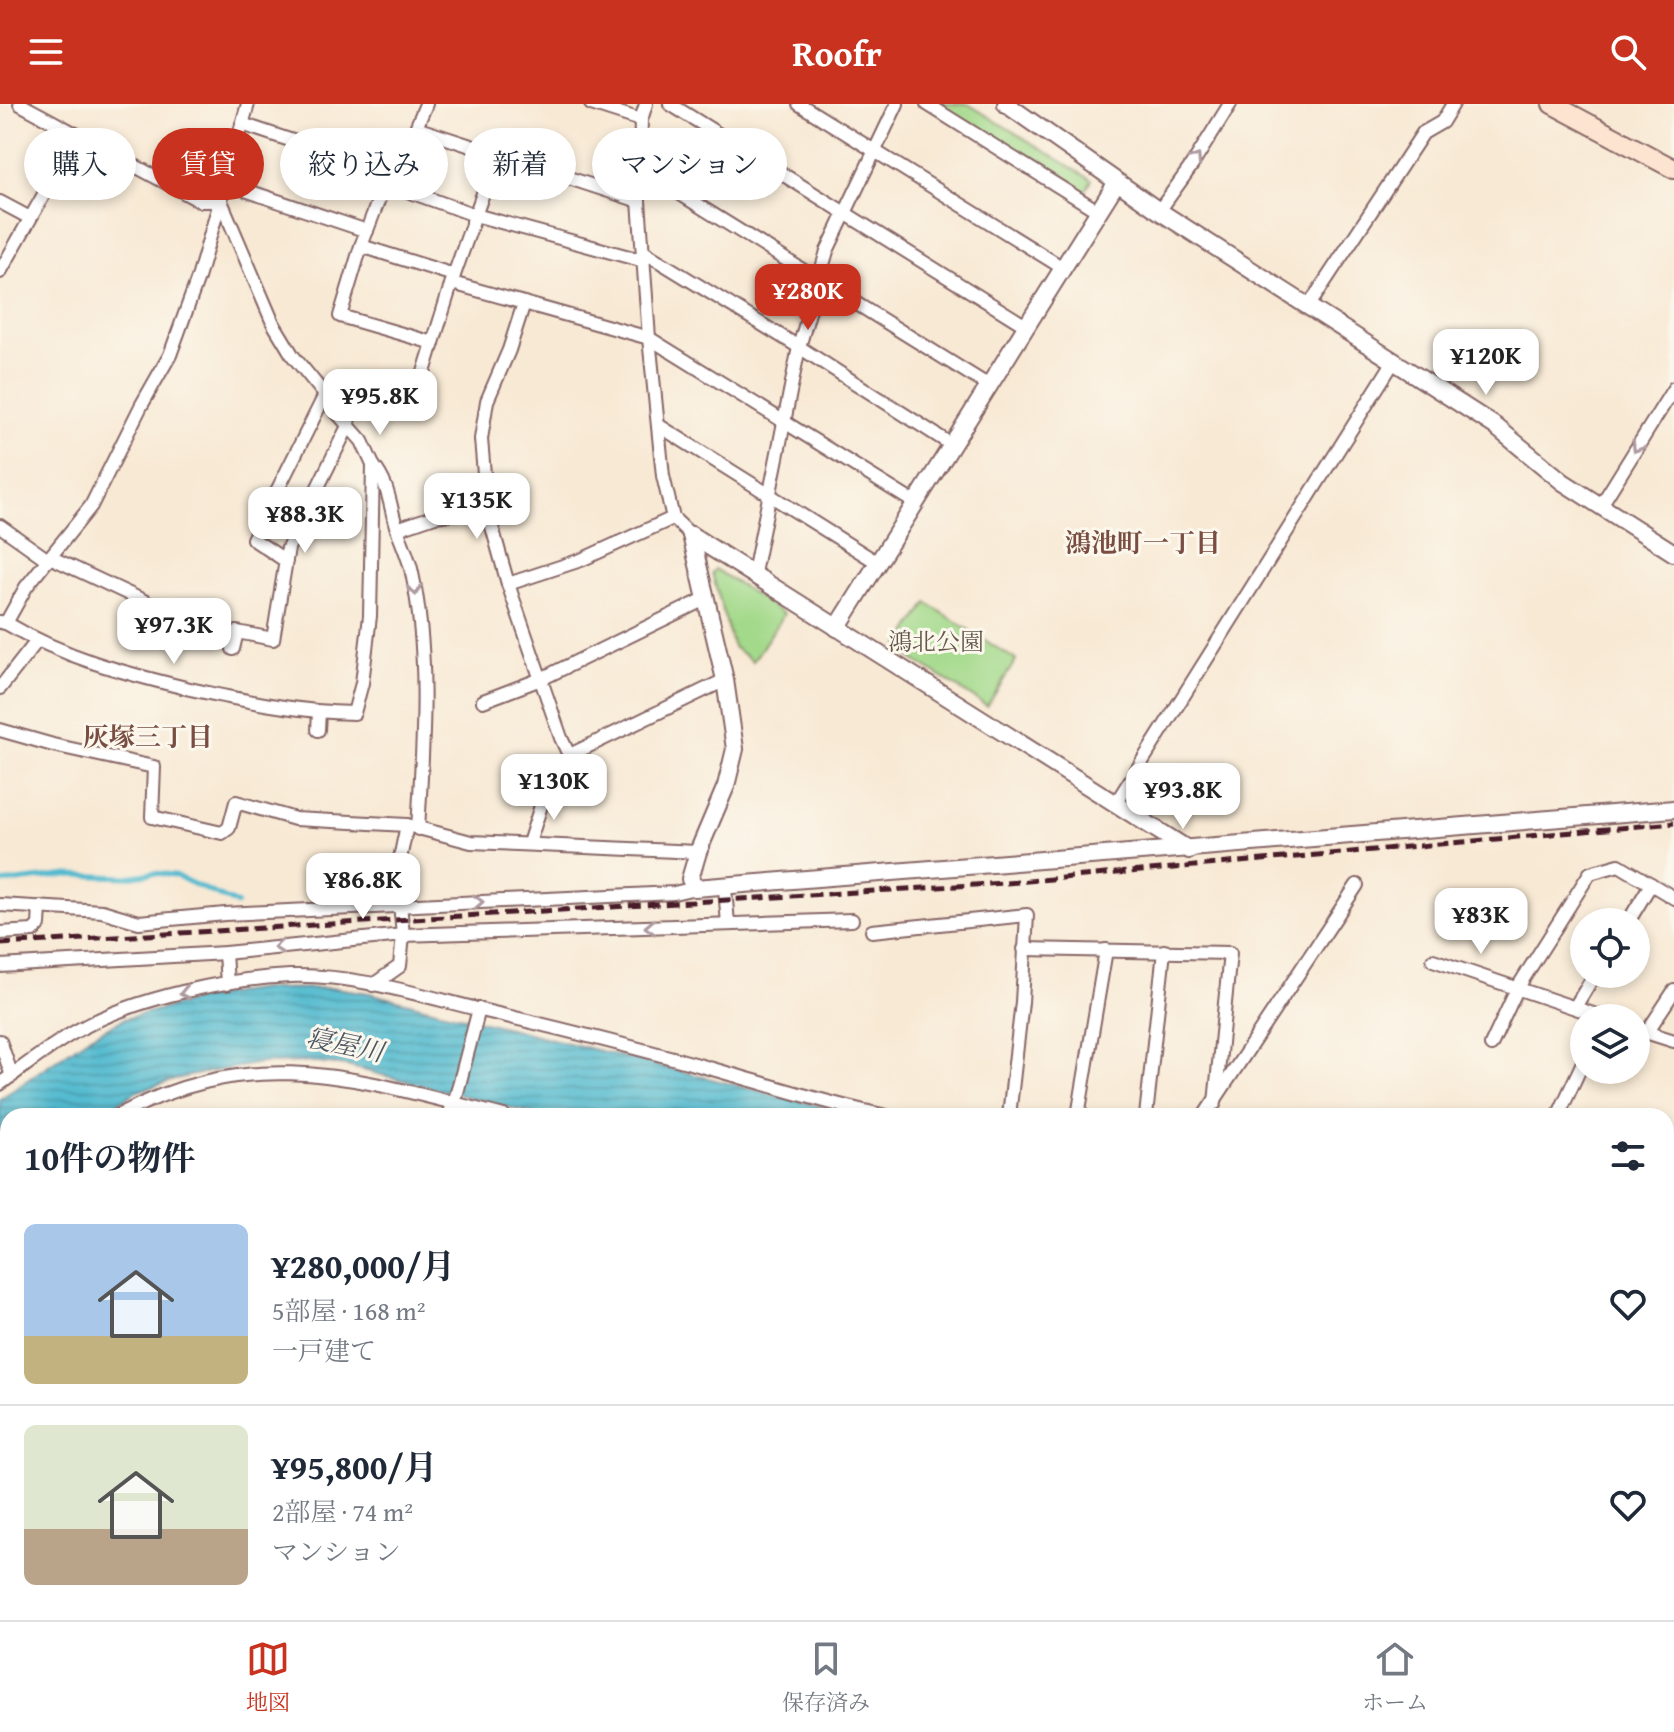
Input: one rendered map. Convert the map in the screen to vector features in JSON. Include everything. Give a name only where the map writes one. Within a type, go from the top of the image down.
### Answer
[{"type":"main road","points":[[1552,104],[1674,169]]},
{"type":"street","points":[[20,104],[63,128]]},
{"type":"street","points":[[241,128],[248,104]]},
{"type":"street","points":[[416,128],[426,104]]},
{"type":"street","points":[[591,104],[641,120]]},
{"type":"street","points":[[641,128],[646,104]]},
{"type":"street","points":[[670,104],[1026,326]]},
{"type":"street","points":[[799,104],[1063,268]]},
{"type":"street","points":[[754,573],[799,347],[827,251],[897,104]]},
{"type":"street","points":[[927,104],[1098,211]]},
{"type":"street","points":[[1006,104],[1159,211],[1495,426],[1563,482],[1674,553]]},
{"type":"street","points":[[1159,211],[1230,104]]},
{"type":"street","points":[[1308,307],[1423,133],[1442,122],[1453,104]]},
{"type":"street","points":[[242,124],[280,138]]},
{"type":"street","points":[[136,167],[200,201],[221,201]]},
{"type":"street","points":[[576,180],[639,201],[663,476],[673,518],[691,535],[1189,850]]},
{"type":"street","points":[[837,628],[1117,182]]},
{"type":"street","points":[[264,196],[367,231]]},
{"type":"street","points":[[0,272],[40,200]]},
{"type":"street","points":[[379,200],[361,246],[340,316],[433,343]]},
{"type":"street","points":[[440,200],[475,215],[644,256],[799,347],[952,445]]},
{"type":"street","points":[[365,381],[416,398],[480,200]]},
{"type":"street","points":[[691,200],[989,386]]},
{"type":"street","points":[[221,201],[273,323],[293,356],[362,441],[373,465],[384,479],[412,571],[422,653],[424,737],[412,827],[397,873],[403,935],[400,966],[373,985]]},
{"type":"street","points":[[221,201],[170,355],[91,506],[26,587],[3,622],[37,641],[108,669],[255,704],[354,713],[362,683],[370,616],[373,465]]},
{"type":"street","points":[[0,202],[30,218]]},
{"type":"street","points":[[361,246],[524,303],[649,338],[915,503]]},
{"type":"street","points":[[524,303],[509,350],[487,401],[481,439],[487,509],[508,584],[561,738],[577,772]]},
{"type":"street","points":[[1116,803],[1394,361]]},
{"type":"street","points":[[1600,507],[1674,388]]},
{"type":"street","points":[[286,561],[253,539],[325,395]]},
{"type":"street","points":[[233,649],[237,632],[273,639],[288,548],[349,424]]},
{"type":"street","points":[[658,425],[878,563]]},
{"type":"street","points":[[397,529],[435,516],[487,509]]},
{"type":"street","points":[[508,584],[581,560],[673,518]]},
{"type":"street","points":[[0,526],[49,558],[146,602]]},
{"type":"street","points":[[691,535],[725,680],[735,749],[690,879],[695,888]]},
{"type":"street","points":[[483,701],[541,679],[705,599]]},
{"type":"street","points":[[0,688],[37,641]]},
{"type":"street","points":[[570,755],[725,680]]},
{"type":"street","points":[[318,730],[319,712]]},
{"type":"street","points":[[0,730],[154,767],[152,817],[222,833],[229,828],[236,802],[295,819],[412,827],[471,842],[698,852]]},
{"type":"street","points":[[529,843],[546,790]]},
{"type":"street","points":[[0,905],[102,911],[139,922],[225,914],[674,893],[695,888],[725,888],[1674,809]]},
{"type":"street","points":[[1491,1045],[1518,987],[1590,873],[1619,865],[1674,898]]},
{"type":"street","points":[[1636,908],[1651,884]]},
{"type":"street","points":[[1211,1108],[1357,885]]},
{"type":"street","points":[[725,888],[728,924]]},
{"type":"street","points":[[0,933],[33,931],[39,925],[40,907]]},
{"type":"street","points":[[872,931],[1027,915],[1022,1002],[1010,1108]]},
{"type":"street","points":[[0,966],[225,953],[403,935],[852,920]]},
{"type":"street","points":[[1024,949],[1230,953],[1215,1103]]},
{"type":"street","points":[[1079,1108],[1106,950]]},
{"type":"street","points":[[1147,1108],[1164,951]]},
{"type":"street","points":[[225,953],[227,984]]},
{"type":"street","points":[[1433,960],[1570,1005]]},
{"type":"street","points":[[0,1084],[77,1030],[113,1013],[227,984],[293,976],[373,985],[721,1071],[846,1108]]},
{"type":"street","points":[[1650,1019],[1674,991]]},
{"type":"street","points":[[452,1108],[478,1011]]},
{"type":"street","points":[[1650,1033],[1674,1041]]},
{"type":"street","points":[[0,1041],[12,1076]]},
{"type":"street","points":[[132,1108],[201,1083],[283,1071],[358,1079],[480,1108]]},
{"type":"street","points":[[1562,1108],[1573,1084]]},
{"type":"green space","points":[[936,104],[968,104],[1092,180],[1083,194]]},
{"type":"green space","points":[[715,569],[784,614],[753,661],[733,647],[712,573]]},
{"type":"green space","name":"鴻北公園","points":[[927,603],[1016,660],[987,706],[897,649]]},
{"type":"water","name":"寝屋川","points":[[336,988],[369,993],[827,1108],[512,1108],[347,1066],[310,1062],[260,1063],[188,1076],[138,1091],[109,1108],[0,1108],[0,1099],[89,1037],[124,1019],[211,996],[263,989]]},
{"type":"waterway","points":[[0,883],[68,875],[127,877],[154,873],[174,875],[237,904]]},
{"type":"railway","points":[[0,944],[1006,883],[1674,823]]},
{"type":"district","name":"鴻池町一丁目","points":[[1143,542]]},
{"type":"district","name":"灰塚三丁目","points":[[148,736]]}]
